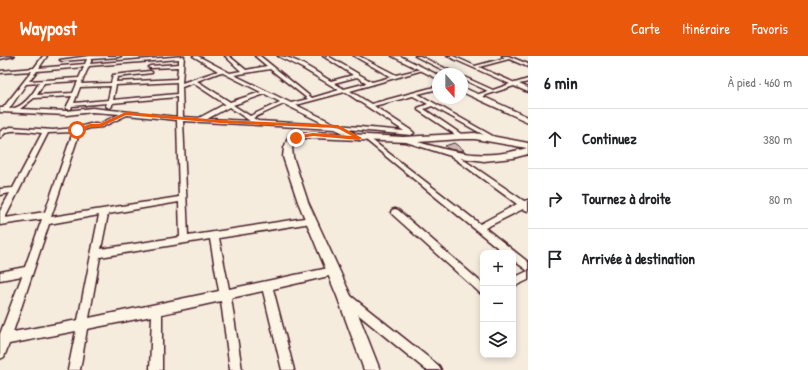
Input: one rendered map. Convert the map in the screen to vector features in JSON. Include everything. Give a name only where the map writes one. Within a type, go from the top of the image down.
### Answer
[{"type":"street","points":[[2,110],[45,56]]},
{"type":"street","points":[[56,68],[63,58],[119,56]]},
{"type":"street","points":[[111,64],[119,56]]},
{"type":"street","points":[[195,56],[264,93],[364,138],[506,250]]},
{"type":"street","points":[[227,56],[245,72]]},
{"type":"street","points":[[259,56],[311,99]]},
{"type":"street","points":[[280,56],[304,67],[344,90],[422,139]]},
{"type":"street","points":[[326,56],[371,83]]},
{"type":"street","points":[[356,56],[394,76]]},
{"type":"street","points":[[395,56],[432,75]]},
{"type":"street","points":[[417,56],[442,68]]},
{"type":"street","points":[[449,56],[528,90]]},
{"type":"street","points":[[503,56],[528,66]]},
{"type":"street","points":[[2,60],[10,57]]},
{"type":"street","points":[[67,113],[91,57]]},
{"type":"street","points":[[0,72],[151,61],[182,57],[179,86],[184,241]]},
{"type":"street","points":[[476,67],[508,58]]},
{"type":"street","points":[[148,82],[151,61]]},
{"type":"street","points":[[107,110],[110,102],[114,76],[180,65]]},
{"type":"street","points":[[229,75],[271,67]]},
{"type":"street","points":[[291,105],[394,76],[421,70]]},
{"type":"street","points":[[179,86],[222,71]]},
{"type":"street","points":[[330,83],[356,75]]},
{"type":"street","points":[[25,83],[82,79]]},
{"type":"street","points":[[79,86],[179,80]]},
{"type":"street","points":[[468,80],[492,91]]},
{"type":"street","points":[[478,96],[528,80]]},
{"type":"street","points":[[16,110],[33,97],[42,82]]},
{"type":"street","points":[[194,82],[257,123]]},
{"type":"street","points":[[370,106],[432,89]]},
{"type":"street","points":[[468,92],[528,120]]},
{"type":"street","points":[[200,120],[230,104],[264,93]]},
{"type":"street","points":[[33,97],[75,94]]},
{"type":"street","points":[[414,94],[495,139],[527,151]]},
{"type":"street","points":[[70,105],[180,95]]},
{"type":"street","points":[[249,118],[284,102]]},
{"type":"street","points":[[432,104],[420,109],[461,136]]},
{"type":"street","points":[[2,110],[67,113],[107,110],[200,120],[310,125],[411,133]]},
{"type":"street","points":[[0,136],[4,131],[11,129],[46,132],[77,130],[90,126],[100,126],[126,113]]},
{"type":"street","points":[[310,125],[315,122],[316,117]]},
{"type":"street","points":[[0,353],[3,339],[77,130]]},
{"type":"street","points":[[46,132],[0,220],[47,218],[104,212],[182,200]]},
{"type":"street","points":[[372,370],[344,296],[311,220],[288,157],[288,148],[291,140],[301,136],[313,135],[403,140],[461,136],[495,139]]},
{"type":"street","points":[[403,140],[453,155],[469,157],[499,158],[527,151]]},
{"type":"street","points":[[453,155],[526,205],[478,228]]},
{"type":"street","points":[[0,192],[15,190]]},
{"type":"street","points":[[74,370],[104,212]]},
{"type":"street","points":[[395,212],[480,287]]},
{"type":"street","points":[[96,254],[311,220]]},
{"type":"street","points":[[214,236],[225,295],[236,370]]},
{"type":"street","points":[[516,257],[528,267]]},
{"type":"street","points":[[0,276],[28,270]]},
{"type":"street","points":[[3,339],[157,310],[333,271]]},
{"type":"street","points":[[516,281],[528,275]]},
{"type":"street","points":[[268,286],[288,370]]},
{"type":"street","points":[[344,296],[435,370]]},
{"type":"street","points":[[156,370],[157,310]]},
{"type":"building","points":[[454,143],[464,150],[449,149],[445,146]]},
{"type":"route","points":[[77,130],[90,126],[100,126],[126,113],[143,116],[220,122],[338,127],[359,138],[313,135],[305,135],[296,138]]}]
